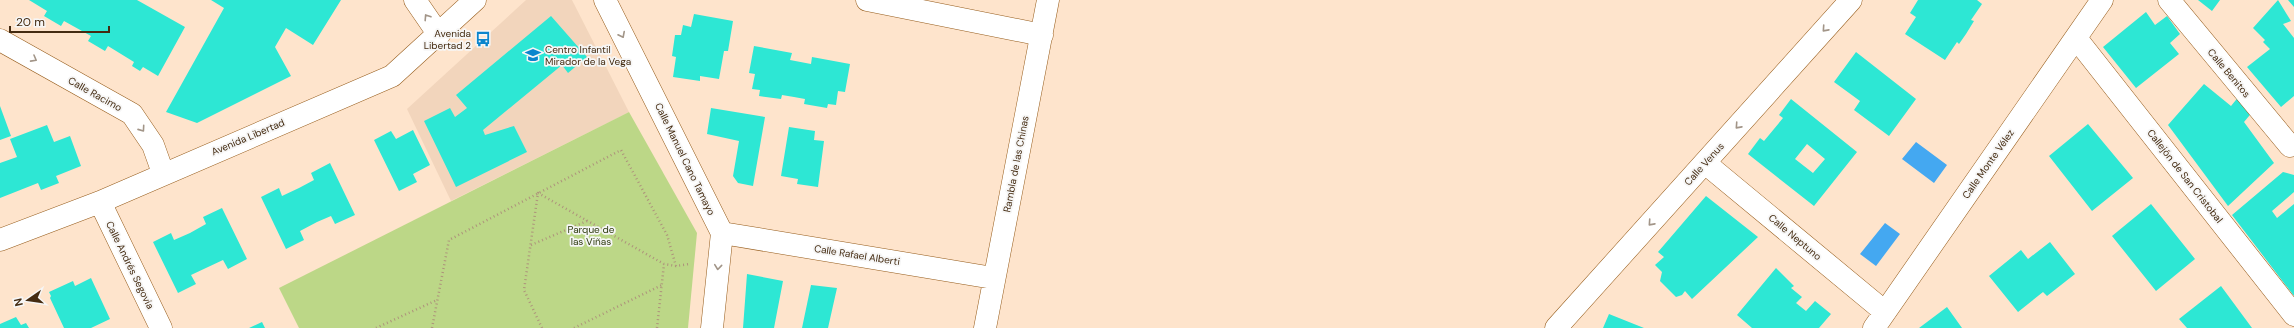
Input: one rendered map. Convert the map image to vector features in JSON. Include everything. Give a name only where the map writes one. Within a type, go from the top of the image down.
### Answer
[{"type":"street","points":[[415,0],[439,35]]},
{"type":"street","name":"Avenida Libertad","points":[[0,240],[100,202],[163,173],[392,76],[439,35],[475,0]]},
{"type":"street","name":"Calle Manuel Cano Tamayo","points":[[605,0],[722,233]]},
{"type":"street","points":[[867,0],[1042,35]]},
{"type":"street","name":"Rambla de las Chinas","points":[[985,328],[993,278],[1048,0]]},
{"type":"street","name":"Calle Venus","points":[[1556,328],[1851,0]]},
{"type":"street","name":"Calle Monte Vélez","points":[[1880,320],[2102,0]]},
{"type":"street","name":"Calle Benitos","points":[[2169,0],[2290,146]]},
{"type":"street","name":"Callejón de San Cristobal","points":[[2076,38],[2294,314]]},
{"type":"street","name":"Calle Racimo","points":[[0,40],[132,114],[153,145],[163,173]]},
{"type":"street","name":"Calle Neptuno","points":[[1705,163],[1880,320]]},
{"type":"street","name":"Calle Andrés Segovia","points":[[100,202],[161,328]]},
{"type":"street","points":[[712,328],[722,233]]},
{"type":"street","name":"Calle Rafael Alberti","points":[[722,233],[993,278]]},
{"type":"path","points":[[432,328],[449,240],[621,150],[668,235],[676,266]]},
{"type":"path","points":[[538,193],[664,264],[676,266],[694,263]]},
{"type":"path","points":[[538,193],[524,290],[542,328]]},
{"type":"path","points":[[531,246],[588,221]]},
{"type":"path","points":[[657,328],[664,264]]},
{"type":"path","points":[[574,328],[662,285]]},
{"type":"path","points":[[376,328],[437,300]]},
{"type":"shaded area","name":"Centro Infantil Mirador de la Vega","points":[[526,0],[572,0],[629,112],[451,201],[407,109]]},
{"type":"green space","name":"Parque de las Viñas","points":[[629,112],[697,233],[688,328],[299,328],[279,288]]},
{"type":"water","points":[[1916,142],[1947,165],[1934,183],[1902,159]]},
{"type":"water","points":[[1885,223],[1900,234],[1876,266],[1860,254]]},
{"type":"building","points":[[29,0],[137,0],[185,27],[158,76],[143,67],[140,71],[132,66],[134,62],[108,46],[105,51],[88,41],[91,36],[64,21],[61,26],[44,16],[47,11]]},
{"type":"building","points":[[211,0],[341,0],[313,45],[286,28],[275,47],[291,76],[197,123],[166,112],[224,8]]},
{"type":"building","points":[[1918,0],[1977,0],[1982,4],[1971,20],[1974,21],[1966,34],[1959,44],[1957,42],[1945,60],[1905,34],[1916,17],[1910,13]]},
{"type":"building","points":[[2198,0],[2220,0],[2212,11]]},
{"type":"building","points":[[2278,0],[2291,21],[2283,24],[2294,38],[2294,96],[2281,107],[2247,67],[2270,49],[2263,42],[2265,40],[2253,28]]},
{"type":"building","points":[[2288,0],[2294,0],[2294,7]]},
{"type":"building","points":[[2146,12],[2155,25],[2167,16],[2180,34],[2170,43],[2179,54],[2136,88],[2103,47]]},
{"type":"building","points":[[694,14],[733,21],[728,51],[724,51],[719,79],[700,76],[700,81],[673,77],[676,57],[672,56],[675,35],[681,35],[683,25],[691,27]]},
{"type":"building","points":[[551,16],[587,57],[568,73],[562,65],[483,130],[485,135],[514,126],[527,152],[456,187],[424,121],[450,108],[455,117],[467,108],[456,95]]},
{"type":"building","points":[[754,46],[792,53],[790,60],[811,64],[812,57],[850,64],[845,92],[838,91],[836,105],[828,104],[827,108],[804,104],[805,99],[794,97],[782,95],[781,99],[759,96],[760,90],[752,89],[755,74],[749,73]]},
{"type":"building","points":[[1856,52],[1916,99],[1889,136],[1854,110],[1860,101],[1834,82]]},
{"type":"building","points":[[2204,84],[2231,106],[2240,95],[2254,110],[2244,122],[2274,163],[2228,206],[2168,125]]},
{"type":"building","points":[[1791,99],[1857,152],[1814,206],[1748,154],[1760,138],[1764,141],[1783,118],[1779,115]],"holes":[[[1807,144],[1825,159],[1813,173],[1795,159]]]},
{"type":"building","points":[[0,106],[11,136],[0,140]]},
{"type":"building","points":[[711,108],[765,117],[753,186],[738,183],[733,176],[739,141],[707,134]]},
{"type":"building","points":[[2088,124],[2133,178],[2092,211],[2049,156]]},
{"type":"building","points":[[47,125],[54,142],[70,136],[81,166],[56,176],[59,183],[41,190],[38,183],[0,198],[0,163],[17,157],[10,139]]},
{"type":"building","points":[[789,127],[815,131],[814,140],[824,141],[818,187],[797,184],[798,179],[781,176]]},
{"type":"building","points":[[413,130],[430,165],[413,174],[417,182],[399,191],[374,140],[391,131],[396,139]]},
{"type":"building","points":[[330,163],[355,215],[335,224],[331,216],[317,222],[300,231],[304,240],[286,249],[261,197],[279,188],[282,196],[299,188],[314,180],[311,173]]},
{"type":"building","points":[[2283,172],[2294,175],[2294,192],[2272,211],[2277,218],[2294,204],[2294,296],[2232,215]]},
{"type":"building","points":[[1706,196],[1758,237],[1692,299],[1685,291],[1682,295],[1676,297],[1660,281],[1662,272],[1655,265],[1664,257],[1658,252]]},
{"type":"building","points":[[2151,204],[2195,259],[2156,291],[2112,236]]},
{"type":"building","points":[[222,208],[247,259],[228,269],[223,260],[191,275],[196,284],[178,293],[153,242],[171,233],[174,240],[190,233],[206,224],[203,217]]},
{"type":"building","points":[[2050,242],[2075,274],[2047,296],[2043,292],[2018,312],[1989,276],[2021,250],[2028,259]]},
{"type":"building","points":[[1776,268],[1794,286],[1791,288],[1802,297],[1796,303],[1806,311],[1815,301],[1831,314],[1819,328],[1752,328],[1737,315]]},
{"type":"building","points":[[747,274],[783,281],[774,328],[743,328]]},
{"type":"building","points":[[91,278],[110,319],[91,328],[64,328],[50,298],[51,296],[49,292],[73,281],[75,286]]},
{"type":"building","points":[[811,285],[837,288],[828,328],[802,328]]},
{"type":"building","points":[[2221,286],[2252,328],[2187,328],[2179,319]]},
{"type":"building","points":[[1947,307],[1962,328],[1919,328]]},
{"type":"building","points":[[1609,314],[1644,328],[1603,328]]},
{"type":"building","points":[[16,317],[21,325],[26,323],[29,328],[0,328],[0,324]]},
{"type":"building","points":[[262,322],[265,328],[249,328]]},
{"type":"place","name":"Avenida Libertad 2","points":[[483,39]]},
{"type":"place","name":"Centro Infantil Mirador de la Vega","points":[[533,55]]}]
